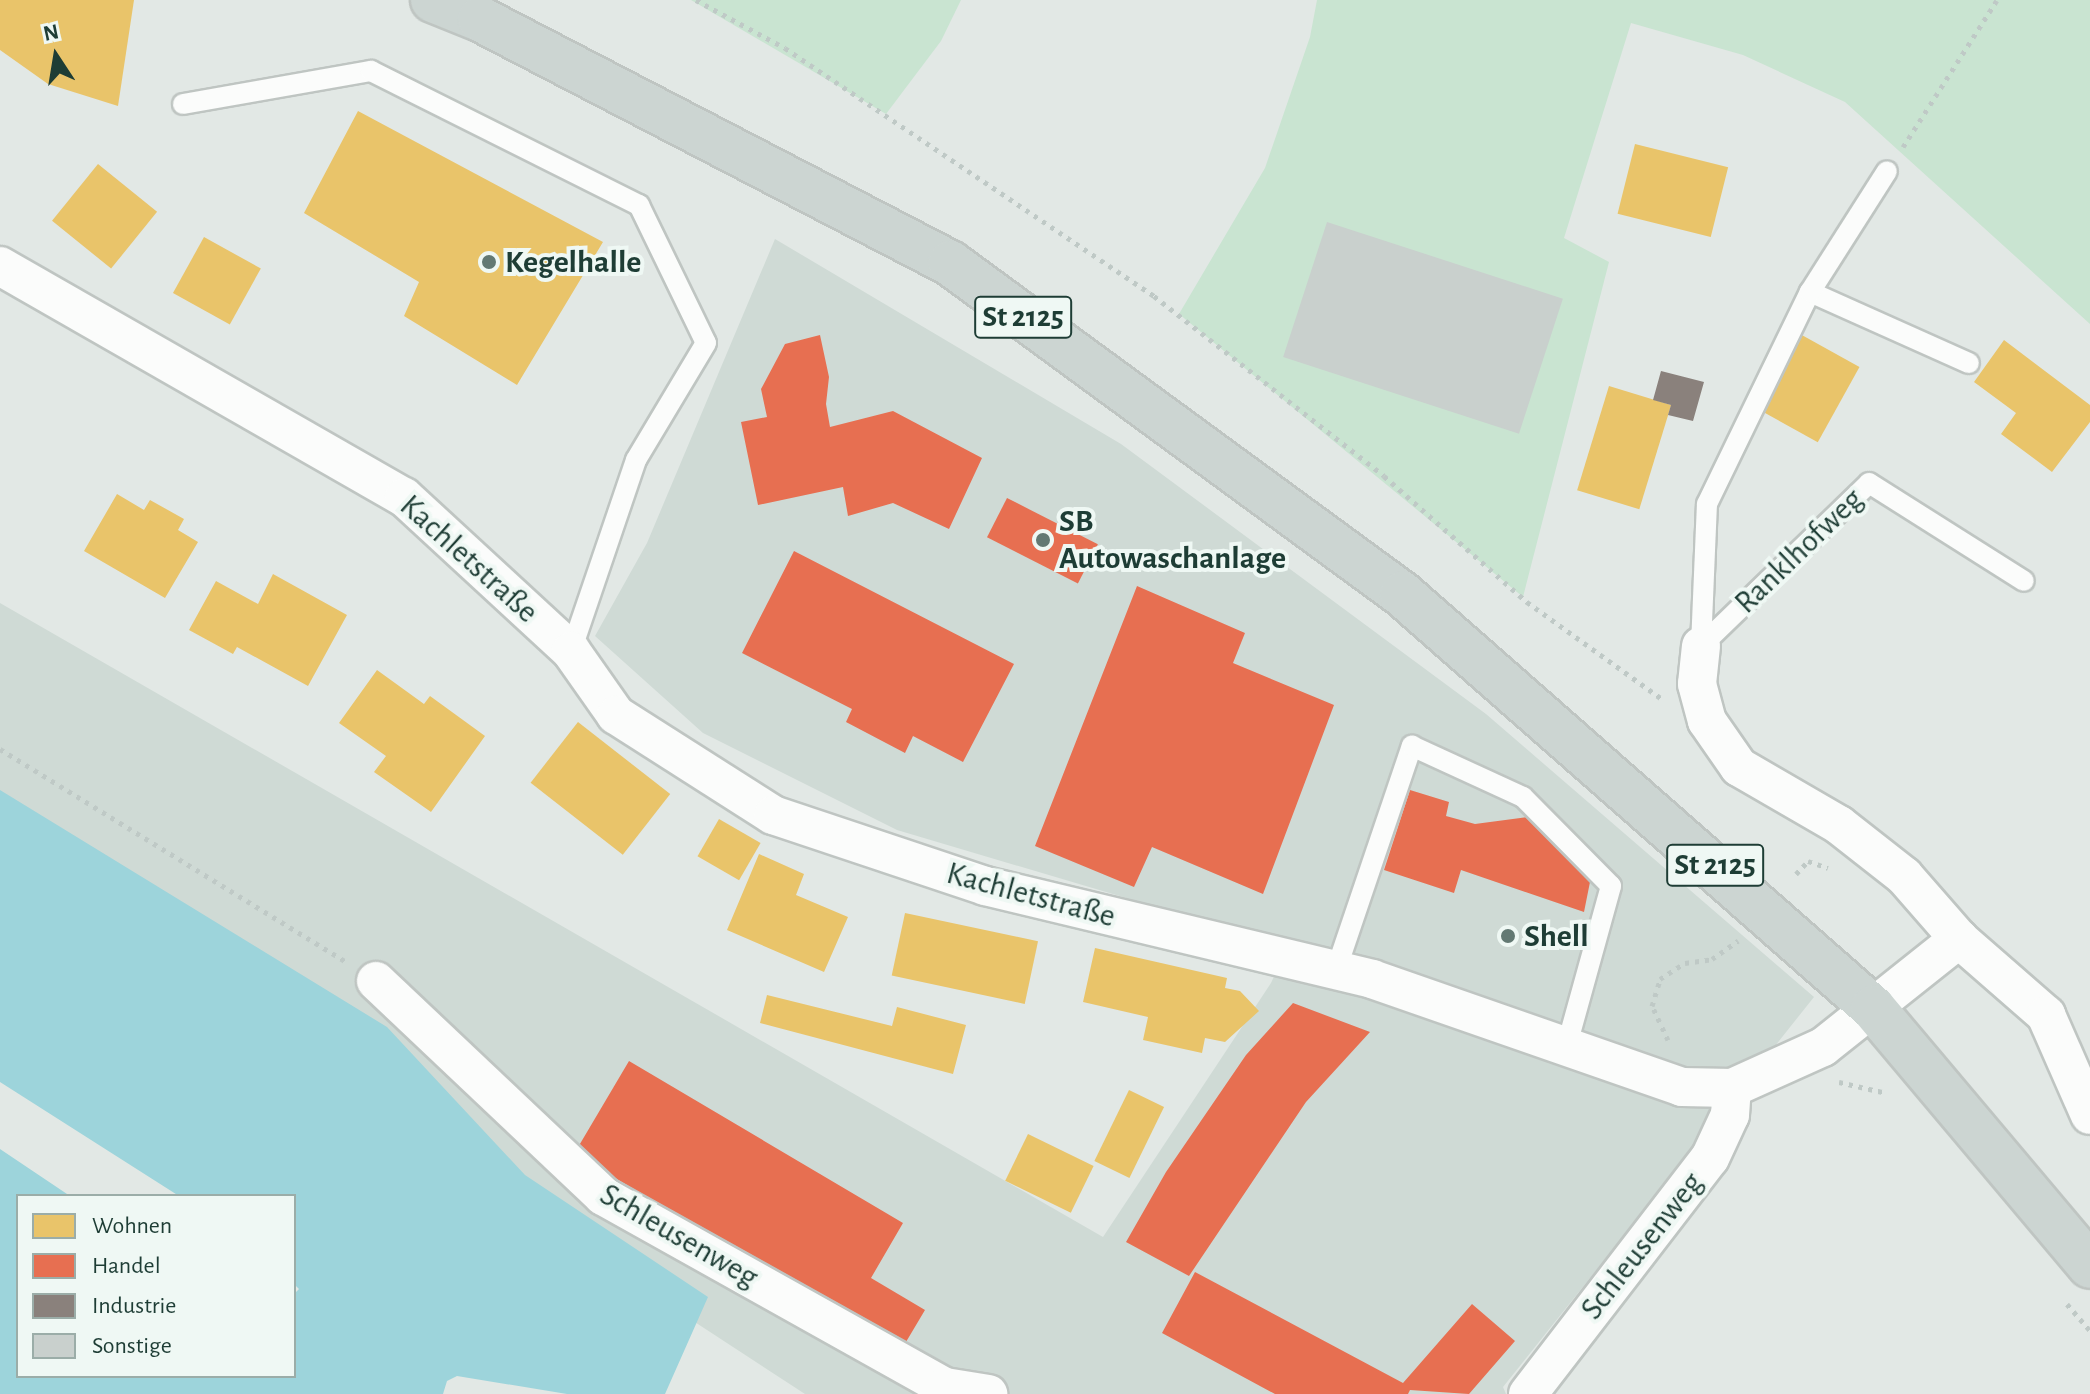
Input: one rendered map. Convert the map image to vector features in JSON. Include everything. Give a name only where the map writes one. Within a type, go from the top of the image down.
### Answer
[{"type":"main road","name":"St 2125","points":[[433,0],[480,19],[950,263],[1402,594],[1873,1008],[2075,1280]]},
{"type":"street","name":"Kachletstraße","points":[[0,266],[404,497],[571,651],[616,715],[773,815],[985,886],[1336,970],[1567,1045],[1682,1087],[1732,1088],[1823,1047],[1959,939]]},
{"type":"street","name":"Ranklhofweg","points":[[1701,646],[1701,699],[1707,721],[1739,767],[1839,825],[1904,876],[1959,939]]},
{"type":"street","points":[[1959,939],[2046,1015],[2090,1115]]},
{"type":"street","name":"Schleusenweg","points":[[376,981],[603,1196],[945,1387],[988,1394]]},
{"type":"street","name":"Schleusenweg","points":[[1528,1394],[1710,1158],[1730,1115],[1732,1088]]},
{"type":"lane","points":[[183,104],[371,71],[639,205],[706,343],[636,460],[571,651]]},
{"type":"lane","name":"Ranklhofweg","points":[[1701,646],[1707,504],[1810,292],[1887,171]]},
{"type":"lane","points":[[1810,292],[1969,363]]},
{"type":"lane","name":"Ranklhofweg","points":[[1701,646],[1869,483],[2024,581]]},
{"type":"lane","points":[[1336,970],[1412,746],[1523,797],[1611,886],[1567,1045]]},
{"type":"path","points":[[696,0],[785,48],[1154,296],[1384,476],[1527,602],[1649,692],[1672,704],[1701,699]]},
{"type":"path","points":[[1887,171],[1997,0]]},
{"type":"path","points":[[0,749],[376,981]]},
{"type":"path","points":[[1670,1043],[1652,1006],[1660,979],[1685,963],[1727,951],[1740,938]]},
{"type":"path","points":[[1835,1081],[1891,1094]]},
{"type":"path","points":[[2075,1280],[2090,1330]]},
{"type":"shaded area","points":[[775,239],[1121,444],[1486,714],[1814,997],[1503,1387],[1506,1394],[805,1394],[554,1230],[0,820],[0,603],[1103,1237],[1271,983],[1288,946],[897,830],[703,733],[595,636],[647,543]]},
{"type":"green space","points":[[691,0],[961,0],[941,41],[886,114]]},
{"type":"green space","points":[[1317,0],[2090,0],[2090,324],[1845,102],[1743,55],[1631,23],[1564,238],[1609,262],[1523,597],[1179,314],[1265,168],[1310,37]]},
{"type":"water","points":[[0,790],[387,1027],[525,1175],[708,1297],[665,1394],[567,1394],[457,1376],[447,1381],[443,1394],[0,1394],[0,1149],[67,1194],[16,1194],[16,1378],[296,1378],[296,1292],[299,1289],[296,1286],[296,1194],[176,1194],[0,1082]]},
{"type":"building: Wohnen","points":[[0,0],[134,0],[118,106],[48,84],[0,50]]},
{"type":"building: Wohnen","name":"Kegelhalle","points":[[358,111],[603,242],[517,385],[404,316],[419,282],[304,213]]},
{"type":"building: Wohnen","points":[[1635,144],[1728,167],[1711,237],[1618,214]]},
{"type":"building: Wohnen","points":[[98,164],[157,212],[111,269],[52,221]]},
{"type":"building: Wohnen","points":[[204,237],[261,269],[230,324],[173,293]]},
{"type":"building: Wohnen","points":[[1800,334],[1859,367],[1818,442],[1758,409]]},
{"type":"building: Wohnen","points":[[2004,340],[2090,405],[2090,422],[2052,472],[2001,434],[2016,413],[1974,382]]},
{"type":"building: Wohnen","points":[[1609,386],[1671,405],[1639,509],[1577,490]]},
{"type":"building: Wohnen","points":[[117,494],[144,510],[150,500],[184,519],[178,530],[198,542],[165,598],[84,551]]},
{"type":"building: Wohnen","points":[[273,574],[347,615],[308,686],[237,647],[233,654],[189,630],[216,581],[258,604]]},
{"type":"building: Wohnen","points":[[377,670],[424,704],[430,696],[485,736],[431,812],[374,772],[386,756],[339,723]]},
{"type":"building: Wohnen","points":[[578,722],[670,794],[623,855],[531,783]]},
{"type":"building: Wohnen","points":[[719,819],[761,843],[739,880],[698,856]]},
{"type":"building: Wohnen","points":[[759,854],[804,874],[796,895],[848,917],[824,972],[727,930]]},
{"type":"building: Wohnen","points":[[905,913],[1038,941],[1025,1004],[892,976]]},
{"type":"building: Wohnen","points":[[1095,948],[1227,978],[1225,988],[1240,991],[1259,1011],[1225,1042],[1205,1038],[1202,1053],[1143,1040],[1148,1017],[1083,1002]]},
{"type":"building: Wohnen","points":[[767,995],[892,1026],[897,1007],[966,1025],[953,1074],[760,1023]]},
{"type":"building: Wohnen","points":[[1129,1090],[1164,1107],[1129,1178],[1094,1161]]},
{"type":"building: Wohnen","points":[[1028,1134],[1094,1166],[1071,1213],[1005,1181]]},
{"type":"building: Handel","points":[[820,335],[829,377],[826,404],[830,427],[893,411],[982,458],[949,529],[893,503],[848,516],[843,487],[758,505],[741,422],[767,417],[761,389],[785,344]]},
{"type":"building: Handel","name":"SB Autowaschanlage","points":[[1007,498],[1098,544],[1078,584],[987,537]]},
{"type":"building: Handel","points":[[794,551],[1014,664],[963,762],[913,736],[905,753],[846,722],[852,709],[742,653]]},
{"type":"building: Handel","points":[[1137,586],[1245,633],[1233,663],[1334,705],[1263,894],[1152,847],[1134,887],[1035,846]]},
{"type":"building: Handel","points":[[1410,790],[1449,802],[1446,816],[1475,824],[1528,817],[1590,882],[1584,912],[1461,870],[1454,893],[1384,870]]},
{"type":"building: Handel","points":[[1293,1003],[1370,1032],[1306,1102],[1189,1276],[1126,1242],[1166,1172],[1246,1055]]},
{"type":"building: Handel","points":[[629,1061],[903,1223],[871,1278],[925,1310],[903,1347],[574,1154]]},
{"type":"building: Handel","points":[[1195,1272],[1403,1383],[1472,1304],[1515,1341],[1469,1394],[1410,1390],[1408,1394],[1275,1394],[1162,1333]]},
{"type":"building: Industrie","points":[[1661,371],[1704,382],[1693,421],[1668,415],[1671,405],[1653,400]]},
{"type":"building: Sonstige","points":[[1327,222],[1563,299],[1519,434],[1283,357]]},
{"type":"place","name":"Kegelhalle","points":[[489,262]]},
{"type":"place","name":"SB Autowaschanlage","points":[[1043,540]]},
{"type":"place","name":"Shell","points":[[1508,936]]}]
